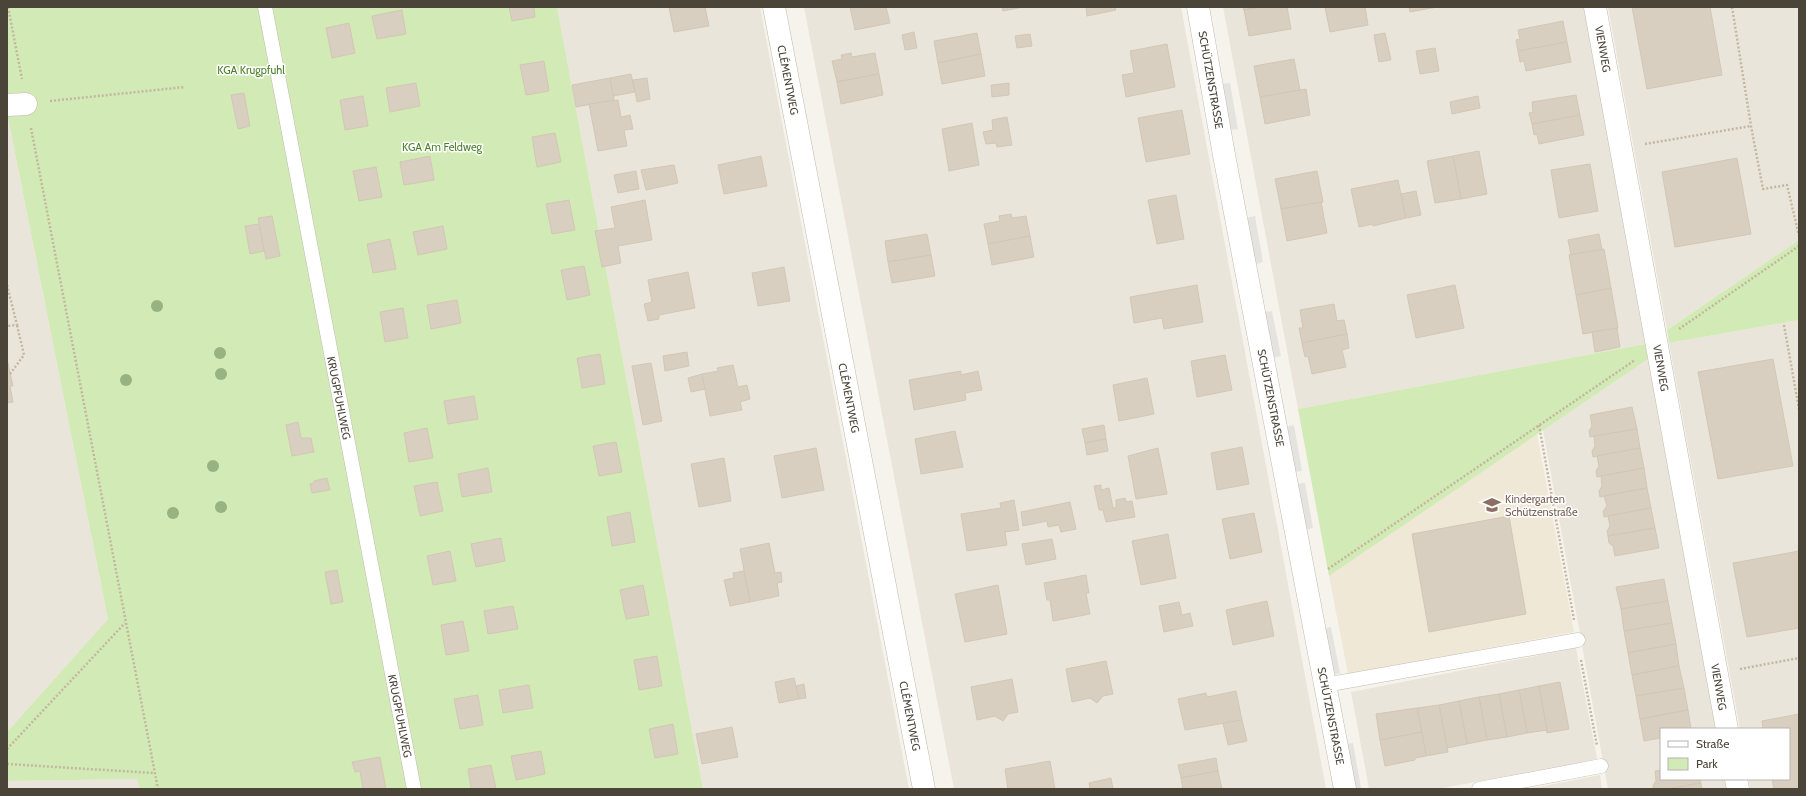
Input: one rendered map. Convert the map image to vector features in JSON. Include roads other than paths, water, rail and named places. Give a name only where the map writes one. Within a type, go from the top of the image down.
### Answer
[{"type":"street","name":"CLÉMENTWEG","points":[[774,7],[924,789]]},
{"type":"street","name":"SCHÜTZENSTRASSE","points":[[1198,7],[1227,171],[1345,789]]},
{"type":"street","name":"VIENWEG","points":[[1595,7],[1727,728]]},
{"type":"lane","name":"KRUGPFUHLWEG","points":[[265,7],[414,789]]},
{"type":"lane","points":[[1325,685],[1578,640]]},
{"type":"lane","points":[[1478,789],[1601,766]]},
{"type":"place","name":"Kindergarten Schützenstraße","points":[[1492,505]]},
{"type":"park label","name":"KGA Krugpfuhl","points":[[251,70]]},
{"type":"park label","name":"KGA Am Feldweg","points":[[442,147]]}]
